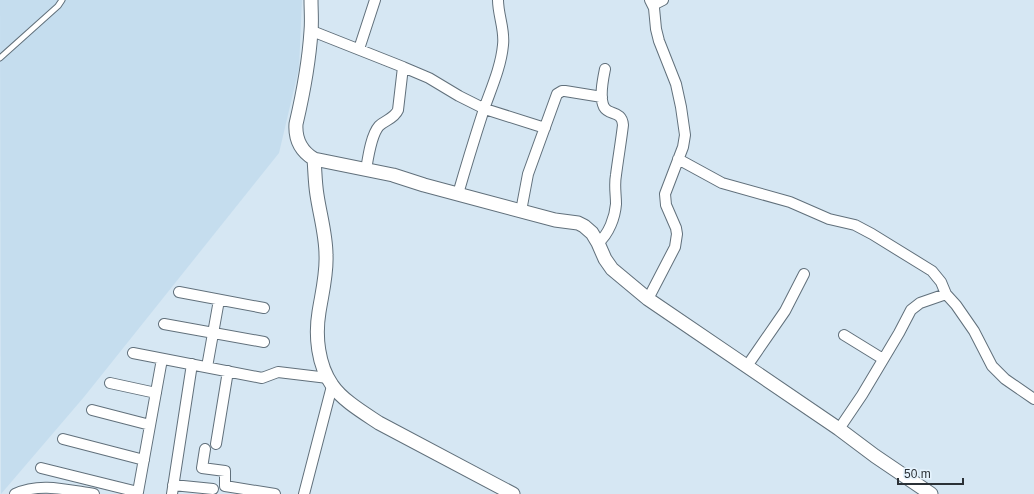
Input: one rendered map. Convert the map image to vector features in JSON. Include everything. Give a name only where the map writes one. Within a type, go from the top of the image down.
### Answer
[{"type":"street","points":[[311,0],[312,31],[307,75],[296,132],[298,143],[306,155],[314,159],[393,175],[424,185],[555,220],[578,223],[589,229],[612,270],[648,299],[748,366],[930,494]]},
{"type":"street","points":[[359,49],[376,0]]},
{"type":"street","points":[[458,194],[496,74],[503,47],[504,35],[498,8],[498,0]]},
{"type":"street","points":[[648,299],[675,247],[676,228],[665,199],[667,188],[683,147],[685,135],[676,84],[659,41],[651,3],[663,0]]},
{"type":"street","points":[[312,31],[429,78],[459,96],[485,109],[545,128]]},
{"type":"street","points":[[366,170],[376,131],[382,124],[395,116],[398,110],[403,67]]},
{"type":"street","points":[[598,243],[604,238],[614,214],[616,204],[615,183],[622,125],[622,120],[619,116],[608,111],[604,106],[602,98],[605,69]]},
{"type":"street","points":[[521,211],[528,174],[557,94],[565,91],[602,98]]},
{"type":"street","points":[[314,159],[317,194],[326,241],[326,267],[318,314],[318,344],[330,382],[361,411],[379,423],[513,494]]},
{"type":"street","points":[[678,159],[722,183],[790,202],[830,219],[855,225],[932,271],[941,282],[946,294],[956,305],[974,331],[992,366],[1005,379],[1034,399]]},
{"type":"street","points":[[748,366],[785,311],[804,274]]},
{"type":"street","points":[[179,292],[264,308]]},
{"type":"street","points":[[839,429],[862,395],[911,310],[920,303],[946,294]]},
{"type":"street","points":[[207,367],[220,300]]},
{"type":"street","points":[[164,324],[264,342]]},
{"type":"street","points":[[844,335],[883,359]]},
{"type":"street","points":[[133,353],[262,378],[278,372],[330,382]]},
{"type":"street","points":[[41,468],[138,492],[162,359]]},
{"type":"street","points":[[192,364],[173,489],[214,489]]},
{"type":"street","points":[[216,444],[228,371]]},
{"type":"street","points":[[304,494],[330,382]]},
{"type":"street","points":[[110,383],[156,393]]},
{"type":"street","points":[[92,410],[150,425]]},
{"type":"street","points":[[63,439],[144,460]]},
{"type":"street","points":[[205,450],[202,468],[226,471],[225,486],[275,494]]},
{"type":"street","points":[[15,494],[25,489],[45,487],[94,494]]},
{"type":"lane","points":[[0,58],[58,6],[62,0]]},
{"type":"shaded area","points":[[0,0],[302,0],[299,68],[279,153],[84,397],[1,494]]}]
